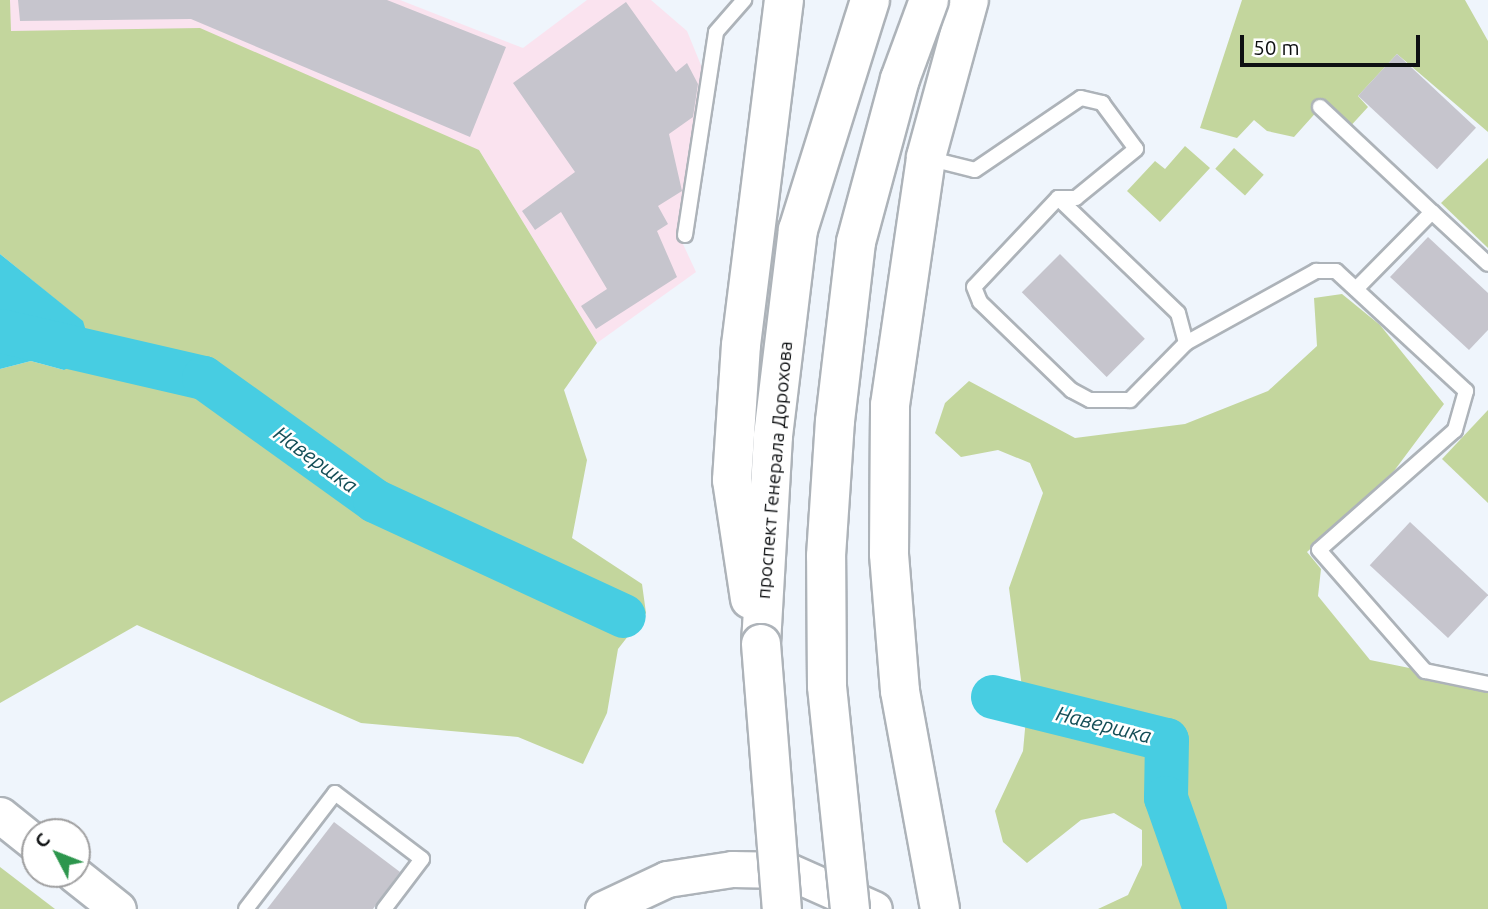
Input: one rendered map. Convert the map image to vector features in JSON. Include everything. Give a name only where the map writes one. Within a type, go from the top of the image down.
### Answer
[{"type":"main road","points":[[761,644],[743,575],[732,480],[741,345],[784,0]]},
{"type":"main road","name":"проспект Генерала Дорохова","points":[[782,909],[761,644],[774,436],[798,230],[870,0]]},
{"type":"main road","points":[[850,909],[827,686],[826,556],[835,421],[856,242],[900,79],[929,0]]},
{"type":"main road","points":[[940,909],[900,691],[889,554],[890,405],[926,157],[969,0]]},
{"type":"main road","points":[[959,38],[979,0]]},
{"type":"street","points":[[0,815],[21,832]]},
{"type":"street","points":[[603,909],[667,879],[732,869],[786,870],[874,909]]},
{"type":"street","points":[[91,888],[117,909]]},
{"type":"lane","points":[[685,235],[716,33],[744,0]]},
{"type":"lane","points":[[926,157],[975,170],[1081,98],[1102,103],[1136,149],[1076,198],[1058,198],[981,274],[974,287],[980,302],[1071,390],[1090,400],[1130,400],[1186,343],[1316,271],[1336,271],[1466,391],[1455,430],[1318,550],[1424,671],[1488,684]]},
{"type":"lane","points":[[1320,107],[1488,264]]},
{"type":"lane","points":[[1058,198],[1178,313],[1186,343]]},
{"type":"lane","points":[[1356,289],[1433,212]]},
{"type":"lane","points":[[246,909],[335,793],[422,859],[384,909]]},
{"type":"shaded area","points":[[10,0],[400,0],[523,48],[587,0],[651,0],[687,31],[705,75],[682,242],[696,272],[597,343],[479,150],[10,31]]},
{"type":"green space","points":[[0,0],[10,0],[11,31],[200,28],[479,150],[597,343],[564,390],[587,460],[572,538],[642,584],[646,613],[618,649],[607,713],[583,764],[518,737],[361,723],[137,625],[0,703],[0,369],[31,361],[64,370],[82,321],[0,254]]},
{"type":"green space","points":[[1242,0],[1465,0],[1488,41],[1488,132],[1397,54],[1358,96],[1368,107],[1346,131],[1320,108],[1294,137],[1267,131],[1254,120],[1237,138],[1200,128]]},
{"type":"green space","points":[[1185,146],[1210,168],[1160,222],[1127,191],[1155,161],[1165,169]]},
{"type":"green space","points":[[1234,148],[1264,175],[1245,196],[1215,169]]},
{"type":"green space","points":[[1488,158],[1488,248],[1441,203]]},
{"type":"green space","points":[[1342,294],[1380,325],[1444,404],[1394,471],[1307,552],[1321,569],[1318,596],[1370,660],[1488,684],[1488,909],[1098,909],[1128,895],[1142,865],[1142,830],[1114,813],[1081,820],[1027,863],[1003,842],[995,811],[1023,751],[1026,718],[1009,588],[1043,493],[1030,463],[998,450],[961,457],[935,433],[945,403],[969,381],[1075,438],[1185,424],[1268,391],[1317,346],[1314,298]]},
{"type":"green space","points":[[1488,410],[1488,503],[1442,459]]},
{"type":"green space","points":[[0,867],[21,883],[21,888],[28,888],[55,909],[0,909]]},
{"type":"water","points":[[0,254],[83,321],[93,354],[64,370],[31,361],[0,369]]},
{"type":"building","points":[[18,0],[387,0],[506,47],[470,137],[191,19],[20,21]]},
{"type":"building","points":[[626,2],[676,72],[687,63],[698,84],[693,117],[669,134],[682,191],[658,206],[668,224],[657,231],[677,277],[596,329],[581,306],[607,289],[561,212],[535,230],[522,211],[575,172],[513,83]]},
{"type":"building","points":[[1397,54],[1476,128],[1437,169],[1358,96]]},
{"type":"building","points":[[1428,237],[1488,293],[1488,330],[1469,350],[1390,277]]},
{"type":"building","points":[[1060,254],[1145,339],[1107,377],[1022,292]]},
{"type":"building","points":[[1410,522],[1488,595],[1448,638],[1370,565]]},
{"type":"building","points":[[334,822],[400,872],[373,909],[267,909]]},
{"type":"waterway","name":"Навершка","points":[[0,331],[204,378],[375,501],[624,616]]},
{"type":"waterway","name":"Навершка","points":[[993,697],[1167,740],[1166,798],[1205,909]]}]
